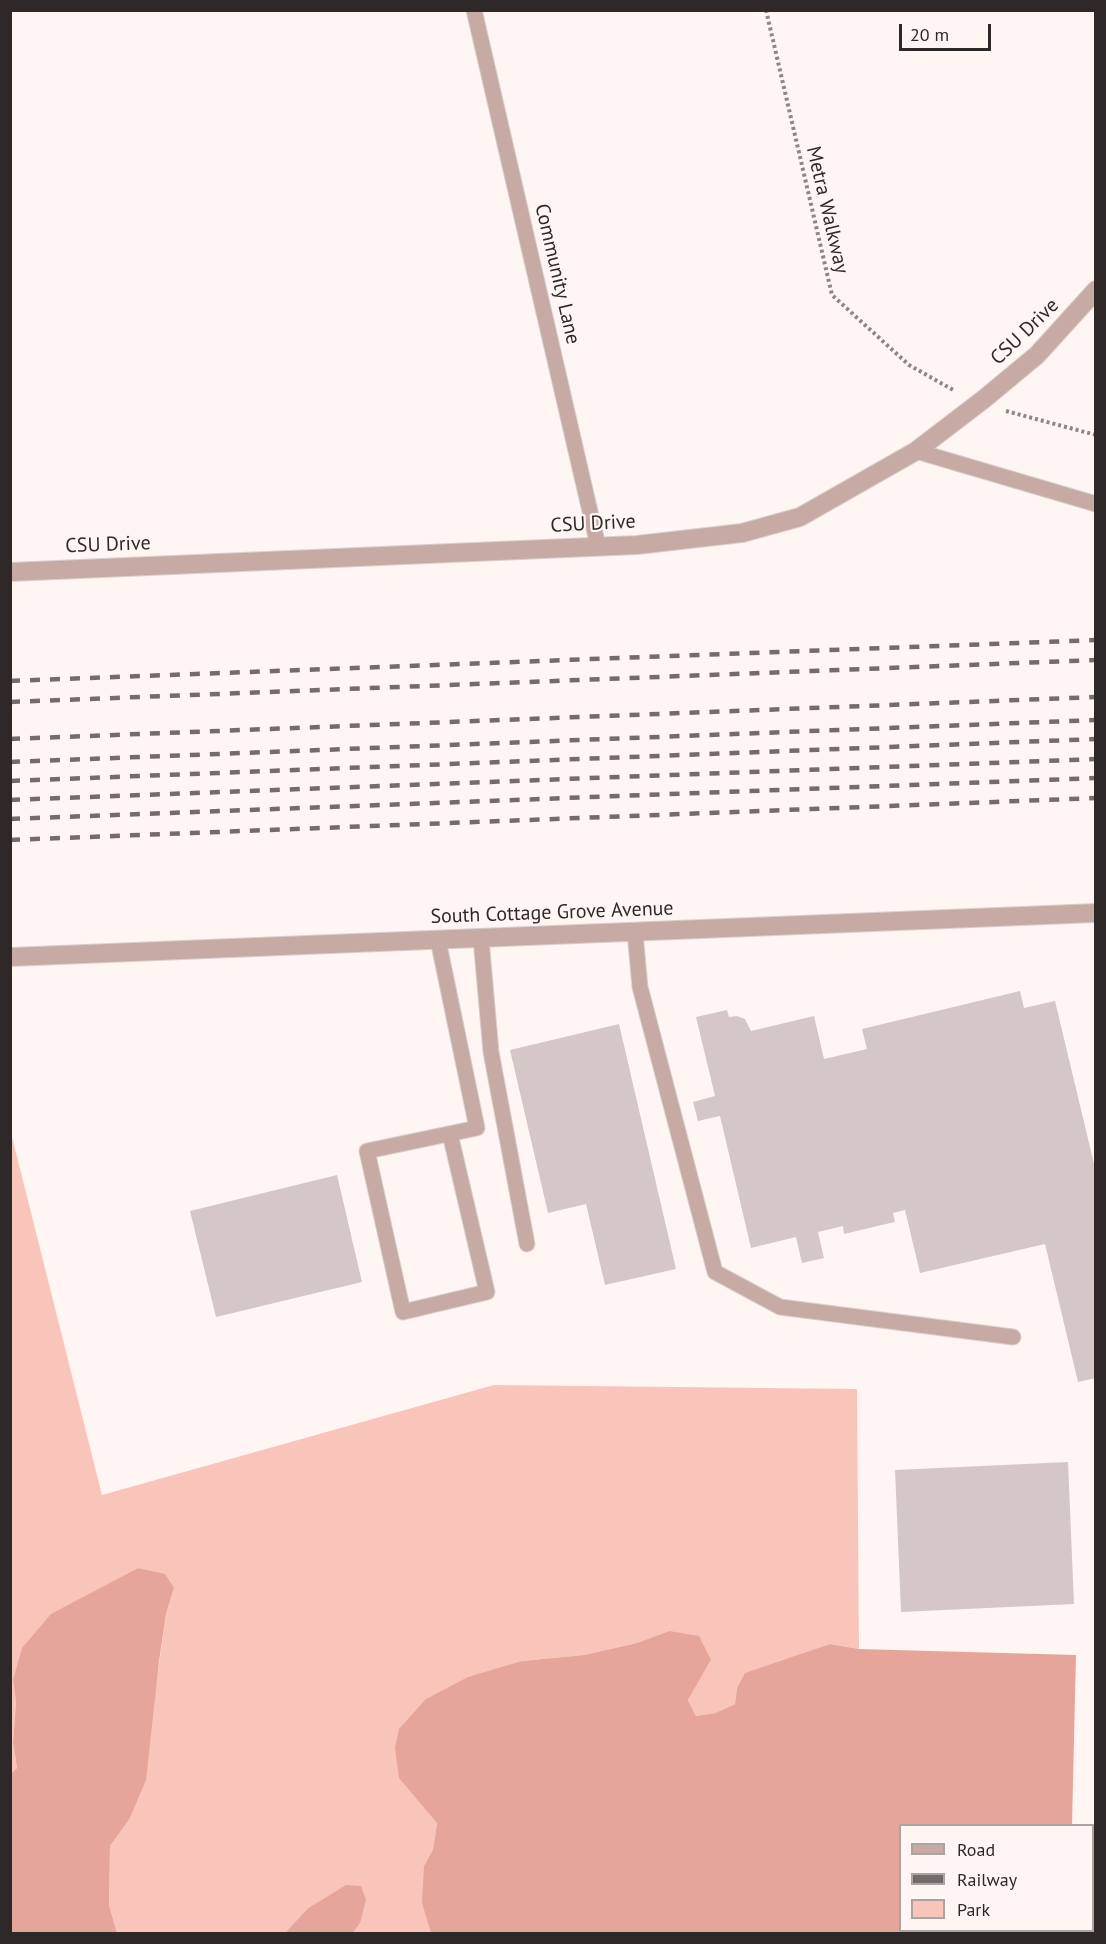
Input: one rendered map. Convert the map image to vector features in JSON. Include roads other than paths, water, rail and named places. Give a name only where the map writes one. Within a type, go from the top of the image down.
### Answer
[{"type":"street","name":"CSU Drive","points":[[10,572],[598,546],[742,533],[800,517],[916,451],[979,404],[1037,355],[1081,309],[1095,290]]},
{"type":"street","name":"South Cottage Grove Avenue","points":[[10,957],[1095,913]]},
{"type":"lane","name":"Community Lane","points":[[474,10],[598,546]]},
{"type":"lane","points":[[916,451],[1095,504]]},
{"type":"lane","points":[[635,933],[640,987],[715,1272],[780,1307],[1013,1337]]},
{"type":"lane","points":[[481,939],[491,1052],[527,1244]]},
{"type":"lane","points":[[438,940],[477,1128],[367,1151],[403,1312],[488,1292],[450,1134]]},
{"type":"railway","points":[[10,681],[1096,640]]},
{"type":"railway","points":[[10,702],[1096,660]]},
{"type":"railway","points":[[10,739],[1096,697]]},
{"type":"railway","points":[[10,762],[1096,720]]},
{"type":"railway","points":[[10,781],[1096,739]]},
{"type":"railway","points":[[10,800],[1096,759]]},
{"type":"railway","points":[[10,819],[1096,778]]},
{"type":"railway","points":[[10,840],[1096,798]]}]
